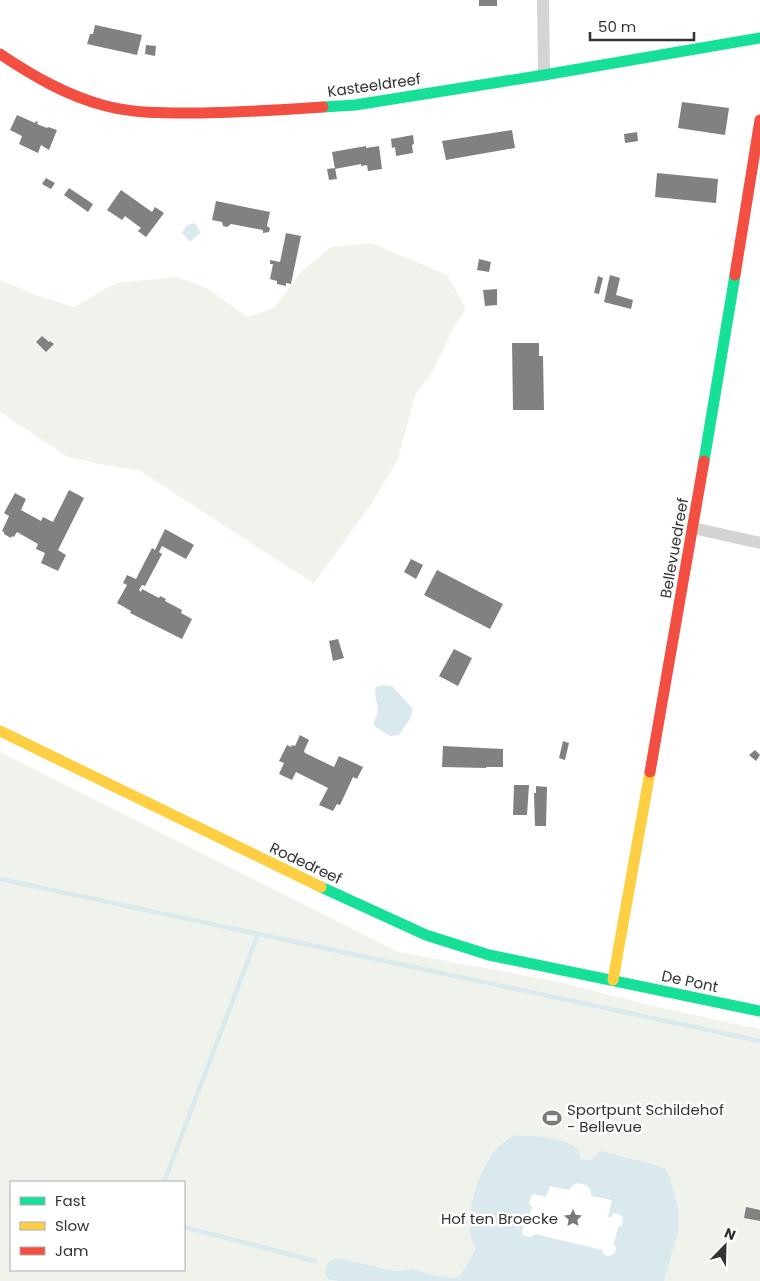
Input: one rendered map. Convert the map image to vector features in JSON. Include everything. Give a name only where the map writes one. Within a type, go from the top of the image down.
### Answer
[{"type":"street","points":[[543,0],[544,75]]},
{"type":"street","name":"Kasteeldreef","points":[[2,60],[67,93],[106,106],[153,113],[262,112],[354,105],[760,38]]},
{"type":"street","name":"Bellevuedreef","points":[[613,980],[693,528],[760,120]]},
{"type":"street","points":[[693,528],[760,543]]},
{"type":"street","name":"Rodedreef","points":[[0,731],[297,876],[426,935],[489,955],[613,980]]},
{"type":"street","name":"De Pont","points":[[613,980],[760,1011]]},
{"type":"shaded area","points":[[193,223],[197,225],[201,232],[189,241],[182,233],[186,226]]},
{"type":"shaded area","points":[[371,243],[447,275],[466,309],[454,327],[431,374],[415,395],[398,459],[372,503],[314,583],[139,470],[68,457],[0,412],[0,280],[38,296],[74,307],[116,283],[177,277],[207,288],[247,317],[274,308],[302,271],[331,247]]},
{"type":"shaded area","points":[[383,685],[392,686],[413,709],[410,719],[399,735],[390,736],[374,726],[378,709],[375,697],[376,687]]},
{"type":"shaded area","points":[[0,752],[398,952],[559,982],[657,1007],[760,1029],[760,1281],[664,1281],[678,1232],[678,1208],[670,1176],[597,1155],[591,1160],[580,1158],[578,1150],[515,1135],[505,1140],[495,1151],[471,1238],[475,1250],[460,1276],[455,1278],[433,1275],[413,1269],[395,1271],[337,1258],[329,1279],[338,1281],[0,1281]]},
{"type":"shaded area","points":[[515,1135],[557,1139],[578,1149],[580,1158],[591,1160],[600,1151],[664,1168],[670,1176],[678,1208],[678,1232],[664,1281],[338,1281],[329,1279],[326,1276],[327,1264],[337,1258],[395,1271],[413,1269],[433,1275],[455,1278],[460,1276],[475,1250],[470,1231],[470,1219],[475,1190],[487,1163],[504,1142]],"holes":[[[577,1183],[586,1185],[591,1191],[591,1196],[612,1200],[608,1217],[610,1218],[614,1213],[621,1215],[623,1218],[622,1225],[618,1227],[614,1244],[616,1247],[615,1253],[610,1256],[604,1255],[602,1250],[535,1234],[531,1237],[524,1236],[522,1232],[524,1225],[528,1222],[532,1207],[529,1203],[534,1194],[546,1197],[550,1186],[569,1190]]]},
{"type":"building","points":[[479,0],[497,0],[497,6],[479,6]]},
{"type":"building","points":[[95,25],[142,35],[137,55],[87,44],[90,34],[93,34]]},
{"type":"building","points":[[146,45],[156,46],[155,56],[145,54]]},
{"type":"building","points":[[682,102],[729,108],[725,135],[678,128]]},
{"type":"building","points":[[17,115],[35,123],[36,121],[38,122],[37,124],[47,128],[57,130],[49,150],[41,145],[38,153],[19,144],[22,136],[10,130]]},
{"type":"building","points":[[512,130],[515,148],[446,160],[442,141]]},
{"type":"building","points":[[637,132],[638,141],[625,143],[624,134]]},
{"type":"building","points":[[413,135],[413,153],[396,156],[395,147],[392,148],[391,139]]},
{"type":"building","points":[[366,146],[366,148],[379,146],[382,169],[368,171],[367,165],[361,166],[361,164],[335,169],[332,152]]},
{"type":"building","points":[[335,168],[337,179],[329,180],[327,169]]},
{"type":"building","points":[[657,173],[718,179],[716,203],[655,197]]},
{"type":"building","points":[[46,178],[55,183],[51,189],[42,184]]},
{"type":"building","points":[[69,188],[93,204],[88,212],[64,195]]},
{"type":"building","points":[[121,190],[152,212],[155,207],[164,213],[146,237],[138,231],[141,228],[125,216],[122,220],[107,210]]},
{"type":"building","points":[[216,201],[270,212],[267,226],[270,228],[269,232],[263,233],[263,230],[231,224],[227,227],[223,226],[222,222],[212,220]]},
{"type":"building","points":[[286,233],[301,236],[291,284],[286,283],[286,286],[277,284],[277,281],[270,279],[273,264],[270,264],[270,260],[280,262]]},
{"type":"building","points":[[479,259],[491,262],[489,272],[477,270]]},
{"type":"building","points":[[610,275],[620,278],[616,295],[633,300],[631,309],[604,302]]},
{"type":"building","points":[[598,276],[603,278],[599,294],[594,293]]},
{"type":"building","points":[[497,289],[497,305],[485,306],[483,290]]},
{"type":"building","points":[[42,336],[54,344],[46,352],[36,342]]},
{"type":"building","points":[[512,343],[539,343],[539,356],[543,356],[544,410],[513,410]]},
{"type":"building","points":[[69,490],[84,498],[58,550],[66,555],[58,571],[41,563],[45,553],[36,549],[38,544],[17,532],[11,538],[4,534],[2,531],[9,516],[4,513],[15,493],[26,499],[21,510],[41,521],[43,517],[53,522]]},
{"type":"building","points":[[165,529],[194,545],[186,559],[162,546],[159,552],[162,554],[145,586],[142,585],[139,590],[141,592],[142,589],[159,598],[160,596],[166,599],[165,601],[182,610],[181,613],[192,619],[182,639],[130,613],[131,611],[117,603],[127,585],[123,583],[127,575],[136,579],[152,548],[155,550]]},
{"type":"building","points":[[411,559],[423,565],[416,579],[404,572]]},
{"type":"building","points":[[437,570],[503,604],[490,629],[424,595]]},
{"type":"building","points":[[338,639],[344,658],[333,661],[329,641]]},
{"type":"building","points":[[454,649],[472,658],[458,686],[439,676]]},
{"type":"building","points":[[300,735],[309,740],[304,751],[305,753],[334,767],[339,756],[363,767],[357,779],[353,777],[340,805],[337,804],[333,811],[319,805],[328,788],[296,772],[292,780],[279,774],[284,763],[279,761],[287,745],[295,746]]},
{"type":"building","points":[[563,741],[569,743],[565,760],[559,758]]},
{"type":"building","points":[[443,746],[503,749],[503,767],[442,767]]},
{"type":"building","points":[[755,750],[760,755],[756,761],[749,755]]},
{"type":"building","points":[[514,785],[529,785],[527,815],[513,815]]},
{"type":"building","points":[[536,786],[547,787],[546,826],[535,826],[534,793],[536,793]]},
{"type":"building","points":[[746,1207],[760,1210],[760,1221],[744,1218]]},
{"type":"waterway","points":[[0,879],[760,1041]]},
{"type":"waterway","points":[[164,1181],[258,934]]},
{"type":"waterway","points":[[185,1227],[315,1261]]},
{"type":"traffic: fast","points":[[323,107],[355,105],[760,38]]},
{"type":"traffic: fast","points":[[704,461],[735,275]]},
{"type":"traffic: fast","points":[[321,887],[426,935],[489,955],[760,1011]]},
{"type":"traffic: slow","points":[[0,731],[321,887]]},
{"type":"traffic: slow","points":[[613,980],[650,772]]},
{"type":"traffic: jam","points":[[0,54],[64,91],[92,102],[118,109],[153,113],[201,113],[323,107]]},
{"type":"traffic: jam","points":[[735,275],[760,120]]},
{"type":"traffic: jam","points":[[650,772],[704,461]]},
{"type":"place","name":"Sportpunt Schildehof - Bellevue","points":[[552,1118]]},
{"type":"place","name":"Hof ten Broecke","points":[[573,1218]]}]
